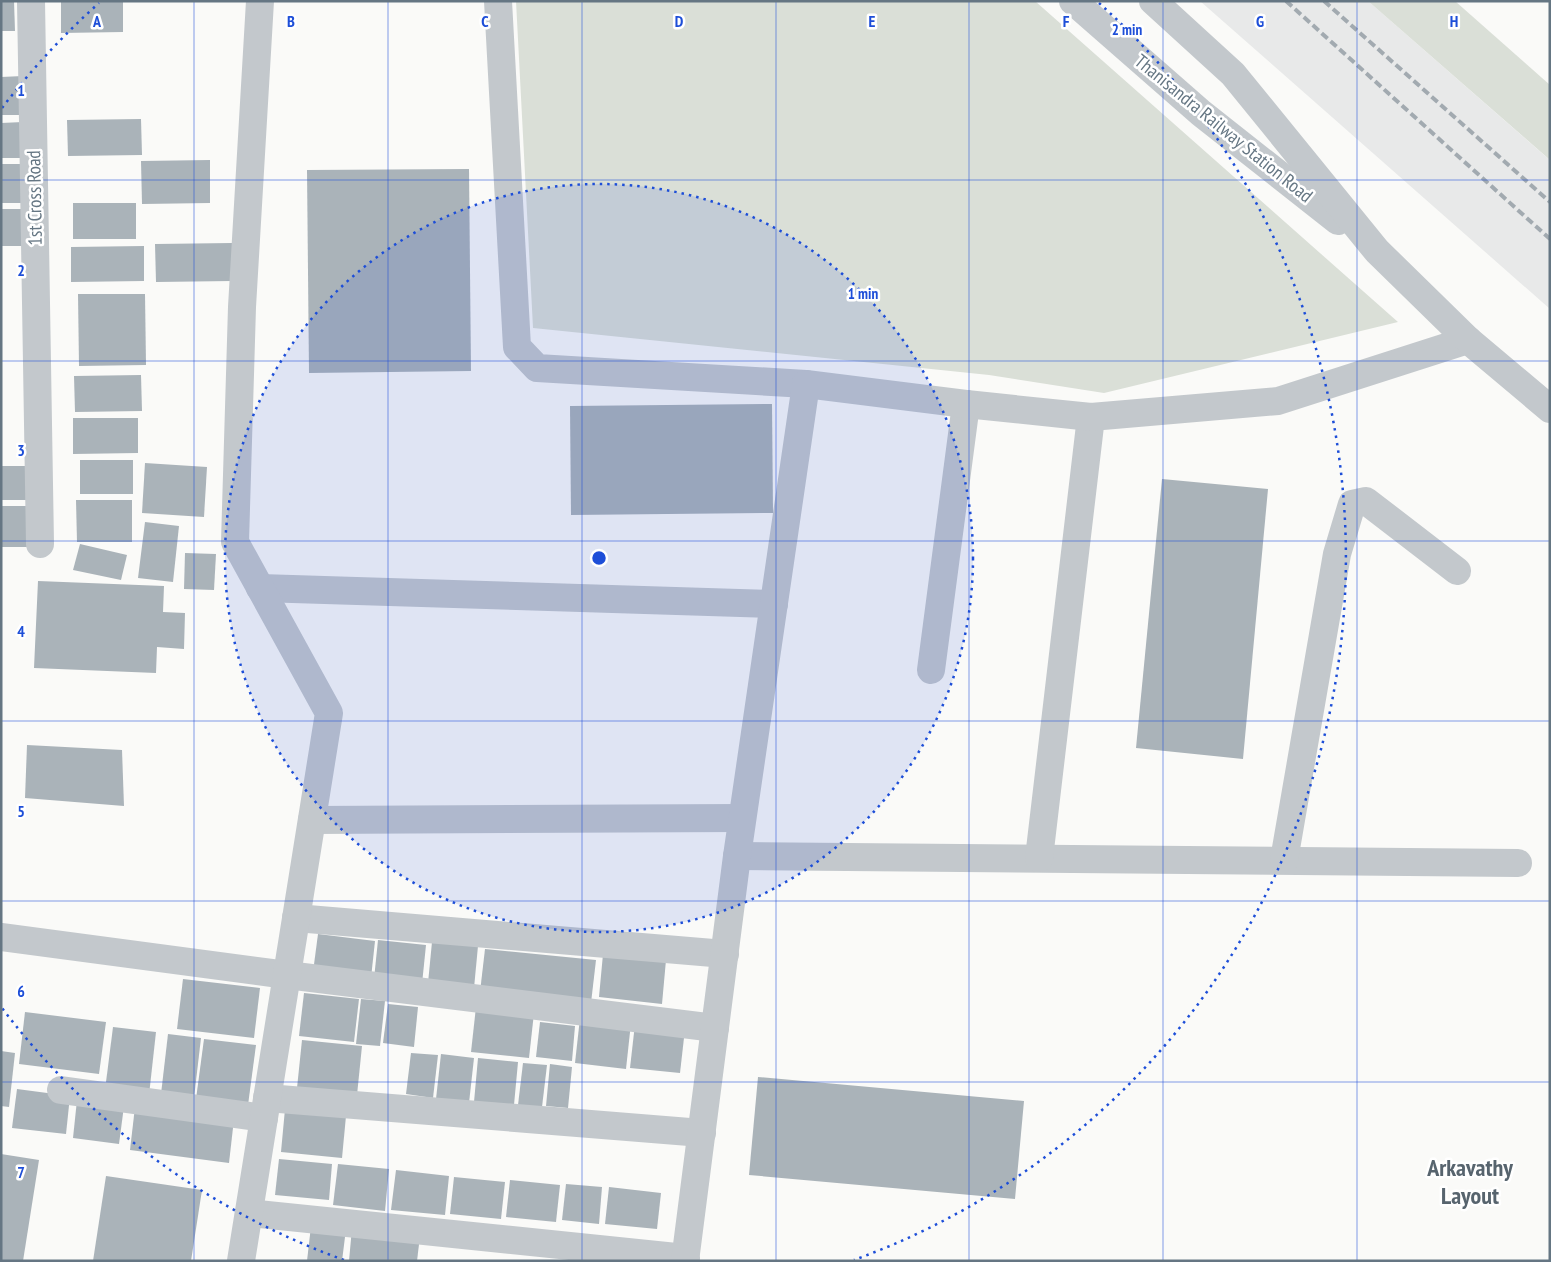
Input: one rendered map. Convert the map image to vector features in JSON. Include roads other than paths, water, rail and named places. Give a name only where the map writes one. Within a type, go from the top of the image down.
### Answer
[{"type":"street","name":"1st Cross Road","points":[[31,1],[40,544]]},
{"type":"street","points":[[241,1261],[329,713],[235,542],[242,307],[260,1]]},
{"type":"street","points":[[498,1],[517,347],[537,368],[806,384],[1091,417],[1278,401],[1468,340]]},
{"type":"street","name":"Thanisandra Railway Station Road","points":[[1073,1],[1201,112],[1377,251],[1468,340],[1550,409]]},
{"type":"street","name":"Thanisandra Railway Station Road","points":[[1153,1],[1233,74],[1377,251]]},
{"type":"street","points":[[249,1213],[686,1259],[742,818],[806,384]]},
{"type":"street","points":[[931,670],[966,404]]},
{"type":"street","points":[[1039,858],[1091,417]]},
{"type":"street","points":[[1284,860],[1337,554],[1352,504],[1366,501],[1457,571]]},
{"type":"street","points":[[260,588],[774,604]]},
{"type":"street","points":[[312,820],[742,818]]},
{"type":"street","points":[[737,856],[1518,862]]},
{"type":"street","points":[[296,918],[725,954]]},
{"type":"street","points":[[1,936],[287,975],[715,1028]]},
{"type":"street","points":[[61,1090],[266,1108],[702,1133]]},
{"type":"railway","points":[[1286,1],[1550,239]]},
{"type":"railway","points":[[1324,1],[1550,202]]},
{"type":"district","name":"Arkavathy Layout","points":[[1470,1181]]}]
